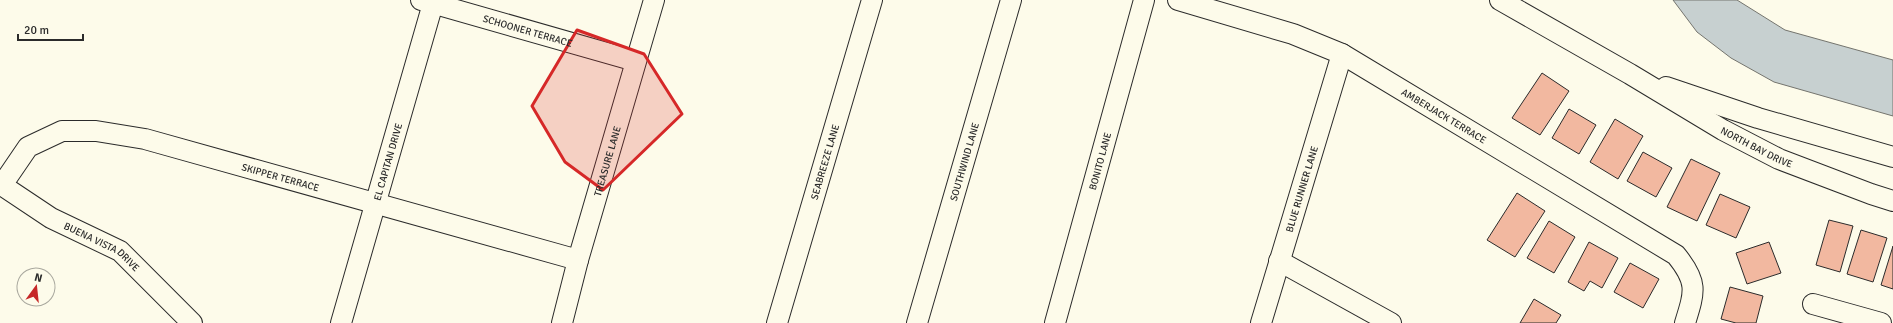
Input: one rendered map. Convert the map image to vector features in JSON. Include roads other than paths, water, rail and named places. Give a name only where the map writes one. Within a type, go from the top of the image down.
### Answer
[{"type":"street","name":"TREASURE LANE","points":[[562,323],[578,260],[654,0]]},
{"type":"street","name":"SEABREEZE LANE","points":[[777,323],[872,0]]},
{"type":"street","name":"SOUTHWIND LANE","points":[[917,323],[1011,0]]},
{"type":"street","name":"BONITO LANE","points":[[1055,323],[1144,0]]},
{"type":"street","name":"AMBERJACK TERRACE","points":[[1178,0],[1293,34],[1342,54],[1676,255],[1689,271],[1694,294],[1685,323]]},
{"type":"street","name":"NORTH BAY DRIVE","points":[[1500,0],[1630,74],[1723,130],[1779,159],[1871,194],[1893,200]]},
{"type":"street","name":"SCHOONER TERRACE","points":[[429,1],[635,61]]},
{"type":"street","name":"EL CAPITAN DRIVE","points":[[341,323],[429,1]]},
{"type":"street","name":"BLUE RUNNER LANE","points":[[1261,323],[1342,54]]},
{"type":"street","name":"NORTH BAY DRIVE","points":[[1630,74],[1758,118],[1893,157]]},
{"type":"street","name":"SKIPPER TERRACE","points":[[1,185],[28,147],[62,131],[96,131],[145,139],[578,260]]},
{"type":"street","name":"BUENA VISTA DRIVE","points":[[1,185],[51,218],[120,251],[192,323]]},
{"type":"street","points":[[1279,261],[1391,323]]},
{"type":"street","points":[[1813,304],[1881,323]]}]
